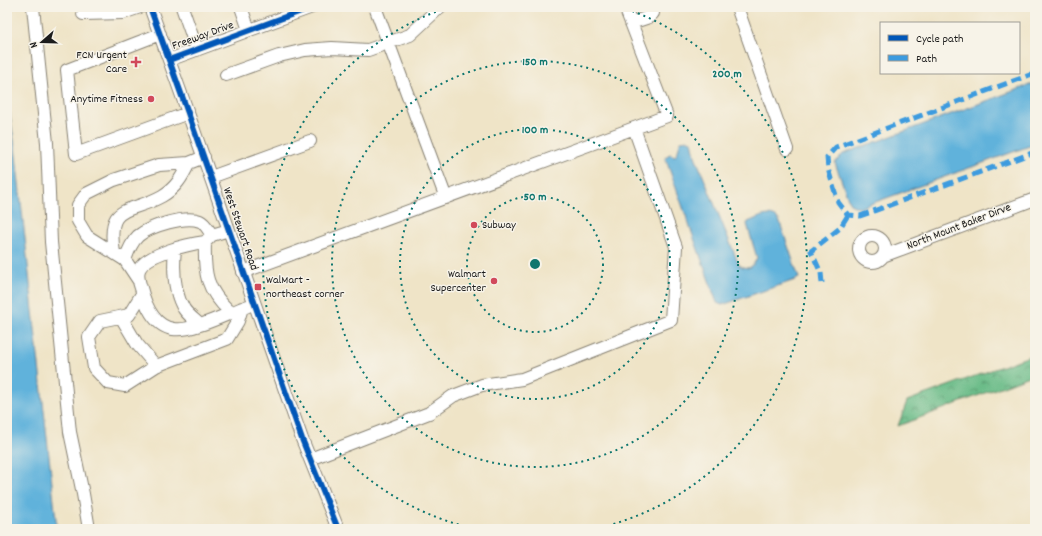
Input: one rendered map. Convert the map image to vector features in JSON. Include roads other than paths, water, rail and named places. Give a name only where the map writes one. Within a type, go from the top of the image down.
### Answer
[{"type":"street","points":[[33,7],[47,143],[51,242],[70,432],[83,494],[88,529]]},
{"type":"street","points":[[83,14],[123,13],[140,7]]},
{"type":"street","name":"West Stewart Road","points":[[150,7],[310,459],[338,529]]},
{"type":"street","points":[[182,7],[197,50]]},
{"type":"street","points":[[241,7],[249,30]]},
{"type":"street","name":"Freeway Drive","points":[[169,60],[310,7]]},
{"type":"street","points":[[375,7],[446,198]]},
{"type":"street","points":[[226,75],[279,56],[305,50],[332,48],[368,50],[410,35],[440,7]]},
{"type":"street","points":[[243,272],[667,116],[625,7]]},
{"type":"street","points":[[631,23],[649,16],[652,12],[652,7]]},
{"type":"street","points":[[737,7],[787,149]]},
{"type":"street","points":[[160,34],[67,70],[76,154],[188,112]]},
{"type":"street","points":[[310,459],[429,413],[453,396],[482,385],[522,379],[670,320],[676,247],[634,128]]},
{"type":"street","points":[[211,177],[310,141]]},
{"type":"street","points":[[139,281],[125,260],[87,236],[78,221],[78,205],[86,194],[114,180],[159,165],[189,164],[204,157]]},
{"type":"street","points":[[114,253],[112,239],[113,224],[121,212],[162,196],[178,184],[189,164]]},
{"type":"street","name":"North Mount Baker Dirve","points":[[883,256],[1035,199]]},
{"type":"street","points":[[125,260],[130,248],[139,236],[158,226],[191,219],[202,222],[208,238],[204,265],[207,278],[213,292],[230,312]]},
{"type":"street","points":[[229,230],[175,249],[145,262],[139,270],[139,281],[142,294],[154,318],[163,326],[172,329],[183,329],[200,325],[255,303]]},
{"type":"street","points":[[175,249],[173,270],[177,291],[184,309],[200,325]]},
{"type":"street","points":[[142,294],[129,315],[100,321],[89,337],[94,368],[108,383],[125,386],[156,366],[227,339],[238,321],[242,308]]},
{"type":"street","points":[[121,317],[137,344],[156,366]]},
{"type":"water","points":[[1035,83],[1035,144],[859,208],[850,204],[835,163],[843,154]]},
{"type":"water","points":[[7,95],[15,147],[57,529],[7,529]]},
{"type":"water","points":[[681,141],[692,141],[695,156],[739,265],[748,268],[754,264],[757,258],[747,224],[748,222],[768,215],[779,220],[799,278],[722,305],[717,303],[665,157],[670,154],[675,156]]},
{"type":"place","name":"FCN Urgent Care","points":[[136,62]]},
{"type":"place","name":"Anytime Fitness","points":[[151,99]]},
{"type":"place","name":"Subway","points":[[474,225]]},
{"type":"place","name":"Walmart Supercenter","points":[[494,281]]},
{"type":"place","name":"WalMart - northeast corner","points":[[258,287]]}]
